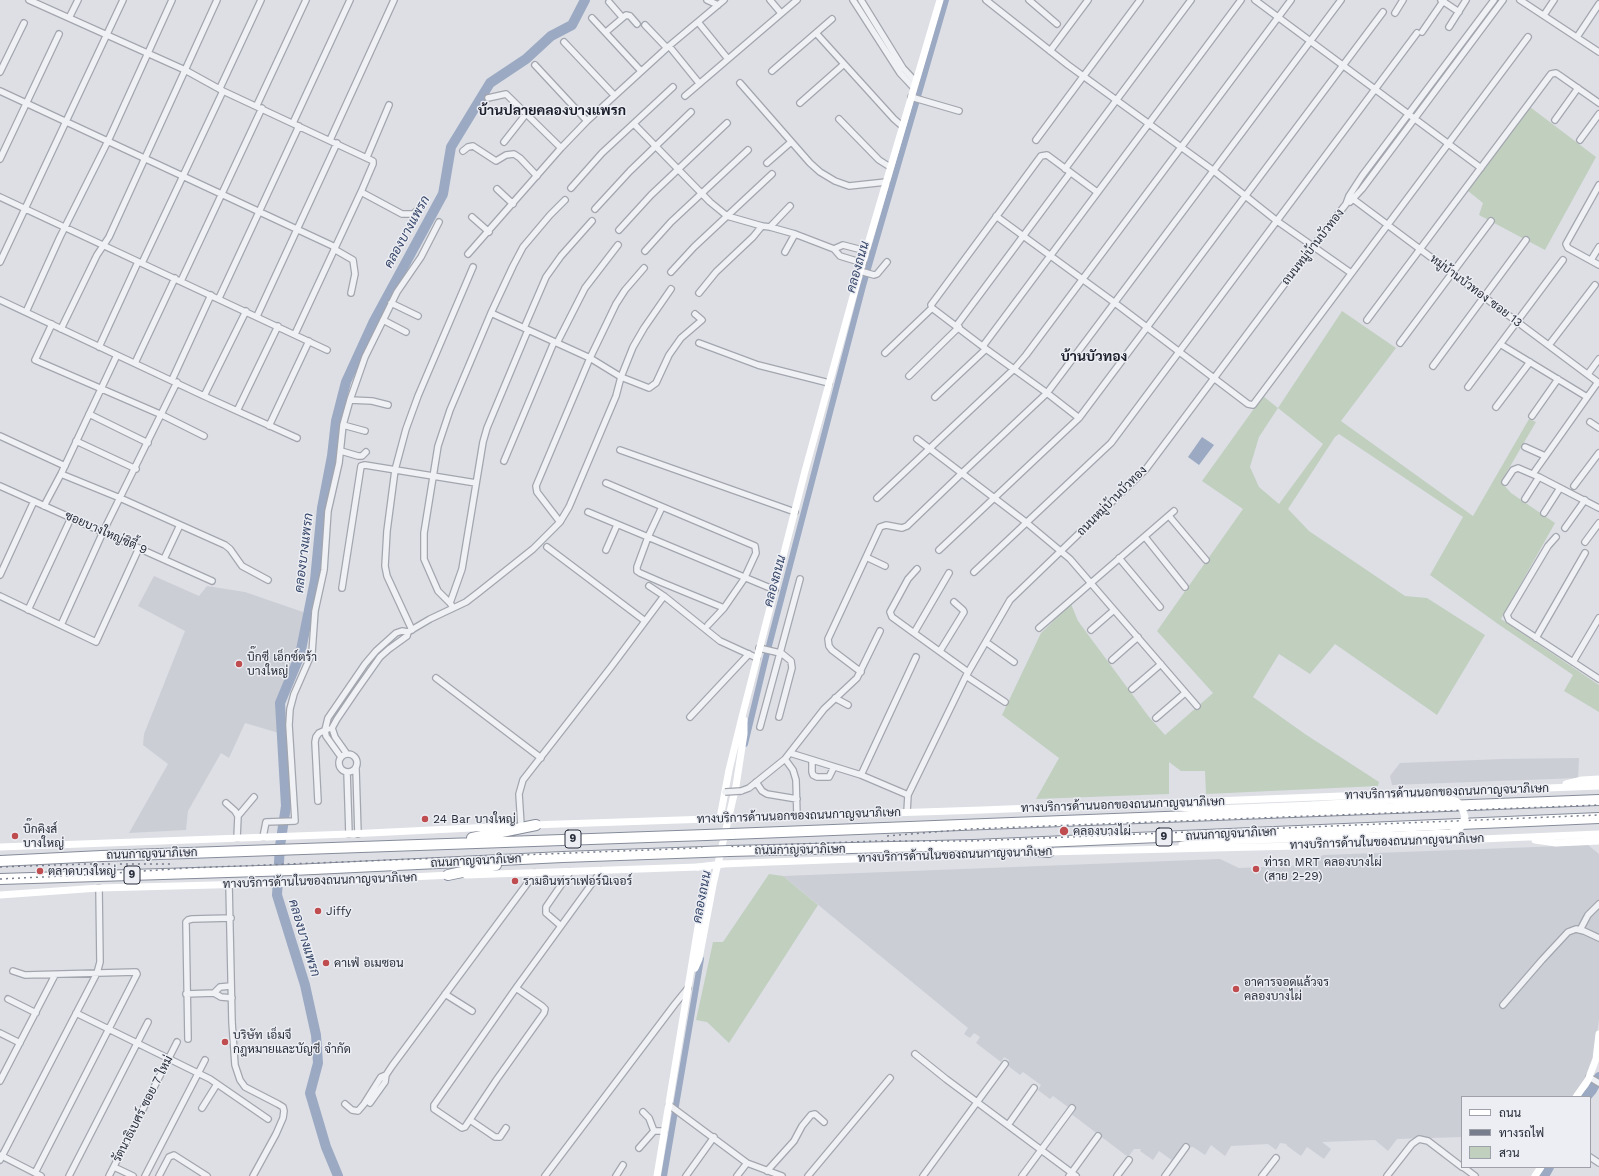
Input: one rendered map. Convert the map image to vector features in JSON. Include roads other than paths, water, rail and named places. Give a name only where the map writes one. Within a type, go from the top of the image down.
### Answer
[{"type":"highway","name":"ถนนกาญจนาภิเษก","points":[[0,861],[1599,800]]},
{"type":"highway","name":"ถนนกาญจนาภิเษก","points":[[0,879],[293,870],[527,858],[974,845],[1599,818]]},
{"type":"highway","points":[[440,844],[536,825]]},
{"type":"highway","points":[[974,845],[1049,852]]},
{"type":"highway","points":[[448,875],[527,858]]},
{"type":"main road","points":[[720,818],[729,770],[744,708],[757,658],[763,649],[775,590],[795,512],[830,383],[863,272],[863,263],[866,251],[902,126],[913,97],[915,85],[940,0]]},
{"type":"main road","points":[[690,979],[699,959],[736,786],[744,734],[744,708]]},
{"type":"main road","points":[[1546,788],[1582,780],[1599,779]]},
{"type":"main road","name":"ทางบริการด้านนอกของถนนกาญจนาภิเษก","points":[[0,846],[358,834],[521,825],[1128,805],[1599,786]]},
{"type":"main road","points":[[1127,850],[1216,842],[1450,834],[1461,827],[1465,817],[1461,805],[1456,801],[1449,799],[1393,800],[1216,809],[1128,805]]},
{"type":"main road","name":"ทางบริการด้านในของถนนกาญจนาภิเษก","points":[[0,895],[99,888],[261,884],[448,875],[601,871],[771,862],[1049,852],[1331,845],[1599,834]]},
{"type":"main road","points":[[1521,838],[1556,843],[1599,841]]},
{"type":"main road","points":[[657,1176],[664,1131],[672,1106],[688,988],[708,866]]},
{"type":"main road","points":[[1577,1096],[1591,1078],[1596,1058],[1599,1034]]},
{"type":"street","points":[[29,0],[40,2],[69,18],[184,70],[222,90],[373,160],[373,164],[361,192],[295,334]]},
{"type":"street","points":[[69,18],[78,0]]},
{"type":"street","points":[[0,262],[123,0]]},
{"type":"street","points":[[26,312],[65,227],[108,140],[172,0]]},
{"type":"street","points":[[61,329],[97,255],[104,246],[217,0]]},
{"type":"street","points":[[99,347],[184,176],[261,0]]},
{"type":"street","points":[[181,281],[306,0]]},
{"type":"street","points":[[293,123],[350,0]]},
{"type":"street","points":[[707,0],[718,5]]},
{"type":"street","points":[[468,254],[489,232],[561,148],[587,121],[668,46],[724,0]]},
{"type":"street","points":[[770,0],[781,14]]},
{"type":"street","points":[[685,96],[797,0]]},
{"type":"street","points":[[853,0],[868,18]]},
{"type":"street","points":[[860,0],[868,18],[900,74],[915,85]]},
{"type":"street","points":[[986,0],[1050,51],[1117,99],[1351,274]]},
{"type":"street","points":[[1029,0],[1057,24]]},
{"type":"street","points":[[1050,51],[1088,0]]},
{"type":"street","points":[[1036,140],[1140,0]]},
{"type":"street","points":[[909,376],[958,326],[1117,99],[1191,0]]},
{"type":"street","points":[[935,397],[984,348],[1097,192],[1241,0]]},
{"type":"street","points":[[1255,0],[1481,168]]},
{"type":"street","points":[[877,498],[1014,369],[1291,0]]},
{"type":"street","points":[[861,672],[832,650],[828,644],[828,639],[882,526],[886,525],[902,528],[907,526],[1047,393],[1341,0]]},
{"type":"street","points":[[1395,13],[1403,0]]},
{"type":"street","points":[[974,572],[1111,443],[1277,220],[1420,33],[1443,0],[1458,12]]},
{"type":"street","points":[[1448,27],[1466,0]]},
{"type":"street","name":"ถนนหมู่บ้านบัวทอง","points":[[1351,198],[1362,176],[1494,0]]},
{"type":"street","name":"ถนนหมู่บ้านบัวทอง","points":[[907,812],[908,795],[967,674],[1010,600],[1146,469],[1313,246],[1414,119],[1503,0]]},
{"type":"street","points":[[1520,0],[1599,52]]},
{"type":"street","points":[[1528,6],[1532,0]]},
{"type":"street","points":[[1544,15],[1554,0]]},
{"type":"street","points":[[330,140],[392,1]]},
{"type":"street","points":[[609,2],[622,17]]},
{"type":"street","points":[[1577,37],[1599,4]]},
{"type":"street","points":[[939,550],[1079,418],[1383,12]]},
{"type":"street","points":[[606,32],[622,17],[629,15],[637,24]]},
{"type":"street","points":[[592,18],[641,71]]},
{"type":"street","points":[[772,71],[832,19]]},
{"type":"street","points":[[698,22],[728,59]]},
{"type":"street","points":[[0,72],[24,23]]},
{"type":"street","points":[[645,25],[668,46],[699,83]]},
{"type":"street","points":[[816,33],[843,65],[902,126]]},
{"type":"street","points":[[0,159],[59,34]]},
{"type":"street","points":[[996,216],[1115,303],[1248,404],[1253,405],[1528,37]]},
{"type":"street","points":[[564,42],[614,96]]},
{"type":"street","points":[[534,65],[587,121]]},
{"type":"street","points":[[800,103],[843,65]]},
{"type":"street","points":[[1367,320],[1551,74],[1556,73],[1599,104]]},
{"type":"street","points":[[740,83],[816,169],[835,181],[854,186],[886,182]]},
{"type":"street","points":[[571,188],[602,153],[673,87]]},
{"type":"street","points":[[1556,120],[1578,88]]},
{"type":"street","points":[[0,91],[108,140],[335,248],[353,260],[355,274],[351,293]]},
{"type":"street","points":[[488,98],[506,94],[561,148]]},
{"type":"street","points":[[913,97],[959,111]]},
{"type":"street","points":[[367,156],[389,105]]},
{"type":"street","points":[[595,209],[620,180],[691,112]]},
{"type":"street","points":[[504,142],[526,114]]},
{"type":"street","points":[[1580,140],[1599,114]]},
{"type":"street","points":[[839,119],[879,160],[890,167]]},
{"type":"street","points":[[619,230],[651,195],[727,123]]},
{"type":"street","points":[[634,124],[655,147],[727,216],[795,234],[834,249],[840,256],[863,263]]},
{"type":"street","points":[[219,298],[299,126]]},
{"type":"street","points":[[767,163],[791,142]]},
{"type":"street","points":[[257,316],[337,143]]},
{"type":"street","points":[[463,151],[468,147],[473,146],[496,161],[506,155],[514,154],[520,158],[537,176]]},
{"type":"street","points":[[645,251],[671,222],[748,150]]},
{"type":"street","points":[[1079,418],[984,348],[930,305],[1041,156],[1047,155],[1097,192]]},
{"type":"street","points":[[671,272],[772,174]]},
{"type":"street","points":[[1599,185],[1566,244],[1568,248],[1599,264]]},
{"type":"street","points":[[497,189],[513,204]]},
{"type":"street","points":[[361,192],[402,214],[413,214],[420,208]]},
{"type":"street","points":[[0,197],[140,263],[219,298],[327,350]]},
{"type":"street","name":"หมู่บ้านบัวทอง ซอย 13","points":[[1351,198],[1588,374],[1598,383]]},
{"type":"street","points":[[451,606],[438,591],[424,559],[424,534],[432,476],[438,446],[445,423],[491,314],[523,247],[565,200]]},
{"type":"street","points":[[770,227],[790,206]]},
{"type":"street","points":[[472,217],[489,232]]},
{"type":"street","points":[[451,606],[462,569],[480,458],[487,428],[546,277],[561,256],[592,221]]},
{"type":"street","points":[[1400,343],[1491,221]]},
{"type":"street","points":[[265,837],[266,822],[295,821],[289,725],[290,709],[294,694],[312,653],[315,612],[324,570],[328,511],[341,451],[343,425],[350,400],[365,357],[391,303],[421,256],[439,222]]},
{"type":"street","points":[[699,293],[716,272],[753,237],[762,226]]},
{"type":"street","points":[[785,252],[795,234]]},
{"type":"street","points":[[1433,366],[1526,240]]},
{"type":"street","points":[[504,460],[555,342],[585,288],[618,245]]},
{"type":"street","points":[[834,249],[843,245],[866,251]]},
{"type":"street","points":[[1591,260],[1599,247]]},
{"type":"street","points":[[1468,387],[1563,260]]},
{"type":"street","points":[[863,272],[874,275],[880,272],[887,262]]},
{"type":"street","points":[[410,631],[387,576],[385,566],[387,531],[395,470],[406,429],[418,396],[473,267]]},
{"type":"street","points":[[560,522],[536,492],[536,486],[590,358],[616,304],[625,290],[644,268]]},
{"type":"street","points":[[135,363],[175,278]]},
{"type":"street","points":[[1549,345],[1595,285]]},
{"type":"street","points":[[318,801],[316,737],[319,733],[332,728],[340,714],[380,657],[407,636],[410,631],[451,606],[466,602],[511,568],[550,534],[560,522],[569,507],[616,396],[621,378],[634,347],[644,328],[671,289]]},
{"type":"street","points":[[61,625],[103,532],[162,415],[174,381],[211,295]]},
{"type":"street","points":[[0,300],[297,438]]},
{"type":"street","points":[[391,303],[418,316]]},
{"type":"street","points":[[884,353],[932,308]]},
{"type":"street","points":[[204,396],[246,311]]},
{"type":"street","points":[[491,314],[590,358],[621,378],[649,388],[656,383],[669,355],[681,338],[702,320],[695,314]]},
{"type":"street","points":[[383,320],[406,332]]},
{"type":"street","points":[[52,324],[35,360],[162,415],[204,436]]},
{"type":"street","points":[[237,411],[278,326]]},
{"type":"street","points":[[269,426],[309,341]]},
{"type":"street","points":[[699,343],[758,365],[830,383]]},
{"type":"street","points":[[1500,344],[1587,397]]},
{"type":"street","points":[[44,506],[65,466],[116,355]]},
{"type":"street","points":[[1588,374],[1599,358]]},
{"type":"street","points":[[1496,407],[1530,362]]},
{"type":"street","points":[[1532,416],[1558,379]]},
{"type":"street","points":[[1535,470],[1598,383]]},
{"type":"street","points":[[350,400],[372,401],[388,405]]},
{"type":"street","points":[[89,414],[148,442]]},
{"type":"street","points":[[1590,422],[1599,428]]},
{"type":"street","points":[[343,425],[365,431]]},
{"type":"street","points":[[0,436],[65,466]]},
{"type":"street","points":[[917,439],[1027,523],[1070,559],[1197,706]]},
{"type":"street","points":[[76,441],[136,469]]},
{"type":"street","points":[[1525,447],[1545,456]]},
{"type":"street","points":[[620,450],[795,512]]},
{"type":"street","points":[[341,451],[358,456],[362,456],[366,452]]},
{"type":"street","points":[[1574,486],[1599,453]]},
{"type":"street","points":[[342,588],[359,468],[361,466],[365,465],[476,483]]},
{"type":"street","points":[[1505,482],[1516,468],[1539,477],[1599,508]]},
{"type":"street","points":[[61,474],[120,498],[225,546],[230,549],[242,566],[268,580]]},
{"type":"street","points":[[1525,500],[1539,477]]},
{"type":"street","points":[[606,483],[755,546],[756,553],[744,579],[724,608],[708,625]]},
{"type":"street","name":"ซอยบางใหญ่ซิตี้ 9","points":[[0,486],[212,581]]},
{"type":"street","points":[[1544,513],[1560,488]]},
{"type":"street","points":[[1565,528],[1585,500]]},
{"type":"street","points":[[0,575],[34,501]]},
{"type":"street","points":[[662,507],[637,567],[640,573],[724,608]]},
{"type":"street","points":[[588,512],[744,579],[775,590]]},
{"type":"street","points":[[1039,628],[1171,513],[1206,560]]},
{"type":"street","points":[[28,610],[71,518]]},
{"type":"street","points":[[1586,542],[1599,523]]},
{"type":"street","points":[[164,559],[180,525]]},
{"type":"street","points":[[606,550],[617,525]]},
{"type":"street","points":[[1144,537],[1185,587]]},
{"type":"street","points":[[1556,537],[1548,546],[1507,615],[1509,620],[1599,679]]},
{"type":"street","points":[[547,547],[645,621]]},
{"type":"street","points":[[0,596],[96,642],[139,548]]},
{"type":"street","points":[[1536,638],[1585,553]]},
{"type":"street","points":[[866,557],[885,566]]},
{"type":"street","points":[[1119,558],[1160,607]]},
{"type":"street","points":[[917,569],[908,579],[890,612],[890,615],[940,651],[967,674],[1005,702]]},
{"type":"street","points":[[914,633],[950,573]]},
{"type":"street","points":[[760,727],[800,579]]},
{"type":"street","points":[[649,586],[664,596],[720,641],[757,658]]},
{"type":"street","points":[[521,825],[519,813],[519,794],[520,787],[524,780],[664,596]]},
{"type":"street","points":[[940,651],[964,612],[954,602]]},
{"type":"street","points":[[1091,630],[1114,610]]},
{"type":"street","points":[[1573,662],[1599,618]]},
{"type":"street","points":[[341,757],[326,736],[325,730],[328,718],[365,664],[376,651],[396,633],[410,631]]},
{"type":"street","points":[[725,792],[746,790],[785,760],[824,709],[857,678],[880,631]]},
{"type":"street","points":[[1112,660],[1138,638]]},
{"type":"street","points":[[986,642],[1014,662]]},
{"type":"street","points":[[763,649],[780,653],[791,662],[792,668],[779,716]]},
{"type":"street","points":[[690,717],[749,654]]},
{"type":"street","points":[[862,775],[916,657]]},
{"type":"street","points":[[1132,689],[1161,664]]},
{"type":"street","points":[[436,678],[541,758]]},
{"type":"street","points":[[1156,718],[1185,693]]},
{"type":"street","points":[[835,698],[848,705]]},
{"type":"street","points":[[332,728],[335,737],[347,754]]},
{"type":"street","points":[[790,753],[862,775],[908,795]]},
{"type":"street","points":[[356,769],[352,772],[343,770],[340,767],[339,762],[341,757],[347,754],[354,755],[357,759],[358,834]]},
{"type":"street","points":[[785,760],[795,774],[797,816]]},
{"type":"street","points":[[812,760],[813,775],[818,777],[829,777],[834,767]]},
{"type":"street","points":[[347,772],[348,834]]},
{"type":"street","points":[[756,782],[762,791],[767,794],[797,799]]},
{"type":"street","points":[[238,816],[254,797]]},
{"type":"street","points":[[226,803],[235,810],[238,816],[237,838]]},
{"type":"street","points":[[516,988],[542,1006],[544,1009],[544,1014],[465,1127],[462,1128],[433,1107],[516,988],[601,871]]},
{"type":"street","points":[[561,926],[546,913],[546,907],[570,872]]},
{"type":"street","points":[[370,1103],[385,1082],[386,1075],[536,873]]},
{"type":"street","points":[[229,884],[231,918],[231,986],[235,1065],[240,1080],[245,1086],[283,1107],[284,1111],[283,1118],[276,1134],[253,1176]]},
{"type":"street","points":[[41,1176],[1,1157],[97,973],[100,962],[99,888]]},
{"type":"street","points":[[1580,930],[1588,915],[1599,904]]},
{"type":"street","points":[[188,1039],[186,994],[186,922],[192,919],[231,918]]},
{"type":"street","points":[[1503,1005],[1568,932],[1572,930],[1580,930],[1599,938]]},
{"type":"street","points":[[13,971],[25,975],[136,972],[137,974],[35,1173]]},
{"type":"street","points":[[0,1081],[55,975]]},
{"type":"street","points":[[214,993],[220,987],[231,986]]},
{"type":"street","points":[[545,1176],[688,988]]},
{"type":"street","points":[[186,994],[214,993],[221,997],[232,998]]},
{"type":"street","points":[[445,994],[472,1011]]},
{"type":"street","points":[[8,1000],[36,1013]]},
{"type":"street","points":[[76,1013],[170,1058],[217,1084],[268,1119]]},
{"type":"street","points":[[69,1176],[148,1022]]},
{"type":"street","points":[[0,1033],[20,1043]]},
{"type":"street","name":"รัตนาธิเบศร์ ซอย 7 ใหม่","points":[[109,1176],[177,1042]]},
{"type":"street","points":[[915,1054],[1072,1175],[1098,1136]]},
{"type":"street","points":[[145,1176],[205,1060]]},
{"type":"street","points":[[923,1176],[978,1103],[1005,1064]]},
{"type":"street","points":[[344,1104],[352,1110],[358,1110],[364,1104],[381,1077],[386,1075]]},
{"type":"street","points":[[808,1176],[890,1078]]},
{"type":"street","points":[[1591,1078],[1599,1084]]},
{"type":"street","points":[[202,1108],[217,1084]]},
{"type":"street","points":[[1008,1125],[1034,1088]]},
{"type":"street","points":[[672,1106],[747,1163],[782,1176]]},
{"type":"street","points":[[1022,1176],[1042,1151],[1072,1108]]},
{"type":"street","points":[[643,1112],[649,1118],[654,1131]]},
{"type":"street","points":[[767,1171],[794,1141],[802,1126],[812,1115],[815,1114],[824,1122]]},
{"type":"street","points":[[470,1120],[495,1137],[500,1137],[506,1128]]},
{"type":"street","points":[[638,1148],[654,1131],[664,1131]]},
{"type":"street","points":[[686,1176],[714,1137]]},
{"type":"street","points":[[1387,1176],[1412,1144],[1419,1139],[1428,1141],[1461,1166]]},
{"type":"street","points":[[1164,1176],[1186,1147]]},
{"type":"street","points":[[160,1176],[169,1157],[174,1155],[207,1176]]},
{"type":"street","points":[[1262,1176],[1276,1158]]},
{"type":"street","points":[[1117,1176],[1128,1160]]},
{"type":"street","points":[[738,1176],[747,1163]]},
{"type":"street","points":[[616,1176],[623,1165]]},
{"type":"street","points":[[114,1167],[134,1176]]},
{"type":"street","points":[[1463,1168],[1475,1176]]},
{"type":"water","points":[[1202,437],[1214,445],[1199,465],[1188,457]]},
{"type":"waterway","name":"คลองบางแพรก","points":[[338,1176],[326,1147],[310,1093],[318,1063],[316,1035],[305,985],[277,895],[280,846],[286,806],[280,703],[300,655],[315,580],[322,508],[332,456],[336,421],[346,382],[373,323],[443,194],[451,147],[490,83],[526,59],[551,36],[572,25],[585,0]]},
{"type":"waterway","name":"คลองถนน","points":[[745,744],[765,661],[863,286],[946,0]]},
{"type":"waterway","name":"คลองถนน","points":[[664,1176],[701,959]]},
{"type":"waterway","name":"คลองบางไผ่","points":[[1587,1096],[1599,1077]]},
{"type":"waterway","name":"คลองบางไผ่","points":[[1544,1176],[1548,1168]]},
{"type":"railway","points":[[887,836],[969,829],[1599,805]]},
{"type":"railway","points":[[0,879],[188,868],[876,841],[970,841],[1599,815]]},
{"type":"railway","points":[[0,867],[85,864],[174,864]]},
{"type":"place","name":"บิ๊กซี เอ็กซ์ตร้า บางใหญ่","points":[[239,664]]},
{"type":"place","name":"24 Bar บางใหญ่","points":[[425,819]]},
{"type":"place","name":"คลองบางไผ่","points":[[1064,831]]},
{"type":"place","name":"บิ๊กคิงส์ บางใหญ่","points":[[15,836]]},
{"type":"place","name":"ท่ารถ MRT คลองบางไผ่ (สาย 2-29)","points":[[1256,869]]},
{"type":"place","name":"ตลาดบางใหญ่","points":[[40,871]]},
{"type":"place","name":"รามอินทราเฟอร์นิเจอร์","points":[[515,881]]},
{"type":"place","name":"Jiffy","points":[[318,911]]},
{"type":"place","name":"คาเฟ่ อเมซอน","points":[[326,963]]},
{"type":"place","name":"อาคารจอดแล้วจร คลองบางไผ่","points":[[1236,989]]},
{"type":"place","name":"บริษัท เอ็มจี กฎหมายและบัญชี จำกัด","points":[[225,1042]]},
{"type":"district","name":"บ้านปลายคลองบางแพรก","points":[[552,111]]},
{"type":"district","name":"บ้านบัวทอง","points":[[1094,357]]}]
